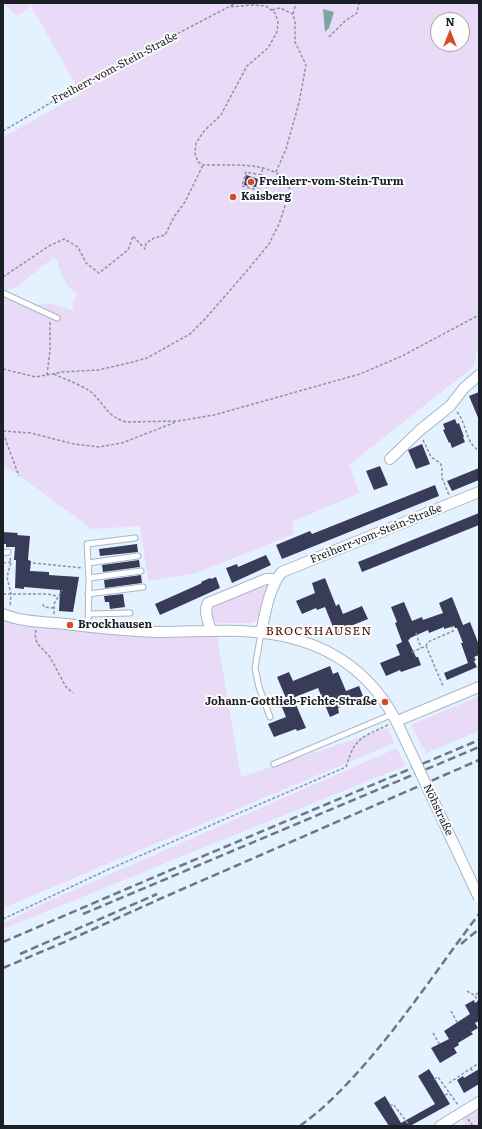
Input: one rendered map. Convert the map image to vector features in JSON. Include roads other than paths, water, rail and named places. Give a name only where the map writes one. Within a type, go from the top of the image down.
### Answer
[{"type":"street","points":[[390,459],[419,431],[450,406],[464,388],[479,375]]},
{"type":"street","name":"Freiherr-vom-Stein-Straße","points":[[211,632],[205,607],[208,604],[266,579],[276,579],[282,572],[479,492]]},
{"type":"street","points":[[261,633],[276,579]]},
{"type":"street","points":[[3,614],[28,620],[133,631],[241,631],[284,636],[308,643],[334,654],[357,670],[385,702],[395,718],[479,687]]},
{"type":"street","name":"Nöhstraße","points":[[395,718],[479,898]]},
{"type":"street","points":[[440,1126],[479,1102]]},
{"type":"lane","points":[[3,293],[57,318]]},
{"type":"lane","points":[[88,626],[89,578],[87,544],[135,538]]},
{"type":"lane","points":[[88,566],[138,556]]},
{"type":"lane","points":[[89,578],[141,572]]},
{"type":"lane","points":[[88,594],[142,587]]},
{"type":"lane","points":[[89,614],[130,612]]},
{"type":"lane","points":[[261,633],[255,668],[259,687],[270,717]]},
{"type":"lane","points":[[274,764],[395,718]]},
{"type":"railway","points":[[3,942],[479,740]]},
{"type":"railway","points":[[83,914],[479,747]]},
{"type":"railway","points":[[3,968],[479,760]]},
{"type":"railway","points":[[20,954],[157,894]]},
{"type":"railway","points":[[300,1126],[331,1100],[371,1057],[390,1034],[479,914]]},
{"type":"railway","points":[[461,944],[479,929]]},
{"type":"place","name":"Freiherr-vom-Stein-Turm","points":[[251,182]]},
{"type":"place","name":"Kaisberg","points":[[233,197]]},
{"type":"place","name":"Brockhausen","points":[[70,625]]},
{"type":"place","name":"Johann-Gottlieb-Fichte-Straße","points":[[385,702]]},
{"type":"district","name":"BROCKHAUSEN","points":[[319,631]]}]
